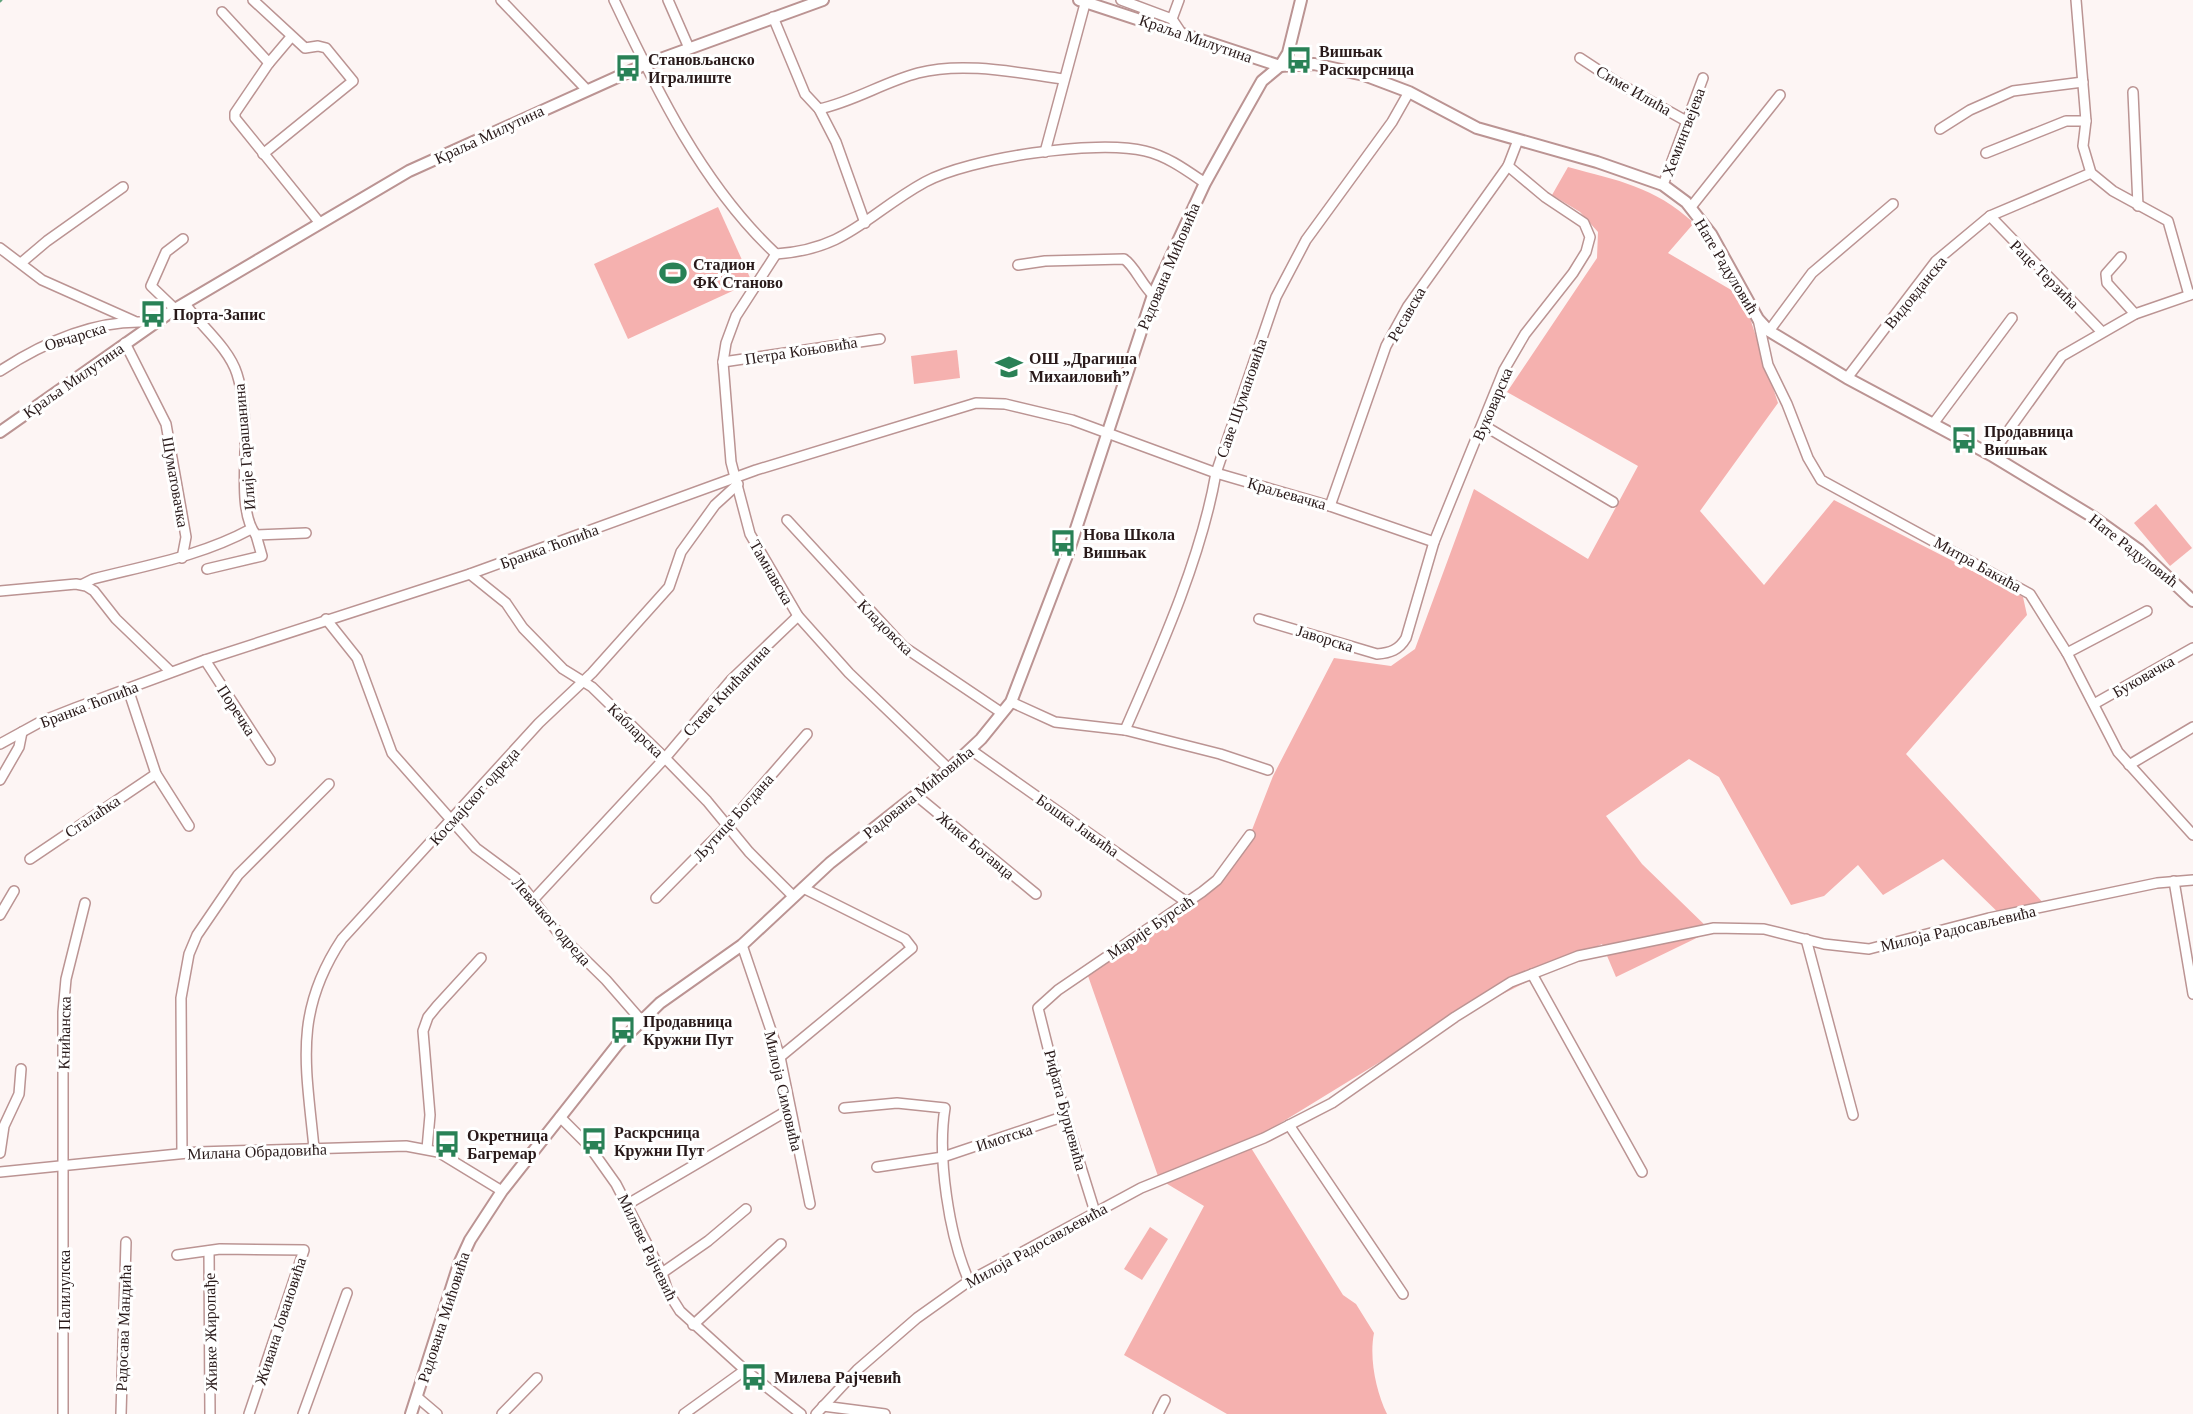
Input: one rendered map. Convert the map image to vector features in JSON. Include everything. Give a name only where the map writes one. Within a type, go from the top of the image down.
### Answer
[{"type":"street","points":[[254,0],[291,38],[305,48],[318,46],[326,48],[353,81],[263,154]]},
{"type":"street","points":[[501,0],[586,89]]},
{"type":"street","points":[[614,0],[644,65],[718,188],[750,231],[776,254],[818,248],[846,235],[924,182],[948,170],[1045,152],[1128,147],[1170,160],[1205,183]]},
{"type":"street","points":[[668,0],[689,48]]},
{"type":"street","name":"Краља Милутина","points":[[0,432],[180,306],[319,222],[419,166],[586,89],[644,65],[823,0]]},
{"type":"street","points":[[1121,0],[1172,19],[1180,31]]},
{"type":"street","points":[[1172,19],[1179,0]]},
{"type":"street","name":"Радована Мићовића","points":[[411,1414],[464,1251],[502,1191],[640,1019],[742,945],[830,863],[949,769],[971,750],[1011,702],[1068,553],[1105,432],[1153,295],[1205,183],[1262,81],[1280,66],[1291,44],[1300,0]]},
{"type":"street","points":[[1991,454],[2062,356],[2101,331],[2135,314],[2191,295],[2168,221],[2113,191],[2091,173],[2083,146],[2086,121],[2076,0]]},
{"type":"street","points":[[1045,152],[1084,1]]},
{"type":"street","name":"Краља Милутина","points":[[1084,1],[1280,66]]},
{"type":"street","points":[[222,12],[269,63]]},
{"type":"street","points":[[773,17],[805,94],[819,109],[842,154],[864,223]]},
{"type":"street","points":[[291,38],[269,63],[235,113],[235,118],[319,222]]},
{"type":"street","name":"Симе Илића","points":[[1580,58],[1618,83],[1688,122]]},
{"type":"street","name":"Нате Радуловић","points":[[1280,66],[1306,63],[1330,66],[1380,80],[1409,92],[1477,128],[1597,162],[1663,185],[1691,207],[1711,234],[1758,319],[1769,331],[1847,378],[1991,454],[2102,523],[2139,550],[2193,601]]},
{"type":"street","points":[[819,109],[921,72],[960,69],[997,70],[1064,79]]},
{"type":"street","name":"Хемингвејева","points":[[1663,185],[1703,78]]},
{"type":"street","points":[[1940,129],[1970,110],[2013,91],[2083,82]]},
{"type":"street","name":"Саве Шумановића","points":[[1125,730],[1182,588],[1216,473],[1276,297],[1306,240],[1392,122],[1409,92]]},
{"type":"street","points":[[2133,92],[2138,206]]},
{"type":"street","points":[[1691,207],[1780,95]]},
{"type":"street","points":[[1986,153],[2066,121],[2086,121]]},
{"type":"street","name":"Ресавска","points":[[1330,506],[1386,346],[1427,277],[1508,166],[1518,140]]},
{"type":"street","name":"Вуковарска","points":[[1392,652],[1402,645],[1409,631],[1434,542],[1504,370],[1526,334],[1573,273],[1586,252],[1590,237],[1584,223],[1545,197],[1508,166]]},
{"type":"street","name":"Видовданска","points":[[1847,378],[1936,261],[1990,216],[2091,173]]},
{"type":"street","points":[[21,263],[47,241],[123,187]]},
{"type":"street","points":[[1769,331],[1812,273],[1893,204]]},
{"type":"street","name":"Раце Терзића","points":[[1990,216],[2101,331]]},
{"type":"street","points":[[180,306],[151,286],[166,252],[183,239]]},
{"type":"street","points":[[0,248],[42,280],[134,321]]},
{"type":"street","name":"Тамнавска","points":[[776,254],[736,316],[726,343],[723,362],[736,481],[750,534],[798,616],[849,672],[949,769]]},
{"type":"street","points":[[2121,257],[2106,274],[2107,283],[2135,314]]},
{"type":"street","points":[[1018,265],[1045,261],[1124,260],[1131,264],[1140,282],[1153,295]]},
{"type":"street","name":"Илије Гарашанина","points":[[180,306],[228,357],[237,375],[245,439],[246,497],[262,556],[207,569]]},
{"type":"street","points":[[1933,424],[2012,318]]},
{"type":"street","name":"Митра Бакића","points":[[1758,319],[1768,365],[1787,404],[1808,458],[1821,480],[2030,594],[2067,652],[2118,752],[2193,835]]},
{"type":"street","name":"Овчарска","points":[[0,371],[33,350],[64,337],[134,321],[156,323]]},
{"type":"street","name":"Петра Коњовића","points":[[723,362],[880,339]]},
{"type":"street","name":"Шуматовачка","points":[[125,343],[167,430],[172,473],[186,537],[182,558]]},
{"type":"street","name":"Бранка Ћопића","points":[[0,744],[75,708],[205,660],[470,574],[736,481],[976,403],[1028,408],[1105,432]]},
{"type":"street","points":[[1483,425],[1613,502]]},
{"type":"street","name":"Краљевачка","points":[[1105,432],[1216,473],[1330,506],[1434,542]]},
{"type":"street","name":"Космајског одреда","points":[[314,1148],[306,1039],[308,1017],[319,978],[342,939],[539,723],[583,681],[669,587],[681,552],[715,505],[736,481]]},
{"type":"street","name":"Кладовска","points":[[787,520],[904,647],[1002,713]]},
{"type":"street","points":[[0,591],[83,584],[93,579],[182,558],[254,532],[306,533]]},
{"type":"street","name":"Кабларска","points":[[470,574],[506,603],[523,628],[563,669],[592,687],[665,758],[793,896]]},
{"type":"street","points":[[83,584],[94,591],[116,619],[171,672]]},
{"type":"street","points":[[2067,652],[2147,611]]},
{"type":"street","name":"Стеве Книћанина","points":[[534,899],[665,758],[732,679],[798,616]]},
{"type":"street","name":"Левачког одреда","points":[[326,619],[357,658],[392,753],[476,848],[505,868],[534,899],[560,935],[606,980],[640,1019]]},
{"type":"street","name":"Јаворска","points":[[1259,619],[1377,654],[1392,652]]},
{"type":"street","name":"Буковачка","points":[[2094,704],[2193,648]]},
{"type":"street","name":"Поречка","points":[[205,660],[270,760]]},
{"type":"street","points":[[128,689],[156,774],[189,826]]},
{"type":"street","points":[[1011,702],[1055,722],[1125,730],[1220,754],[1268,770]]},
{"type":"street","points":[[2129,765],[2193,727]]},
{"type":"street","points":[[0,780],[19,747],[22,732]]},
{"type":"street","name":"Љутице Богдана","points":[[657,898],[727,826],[807,734]]},
{"type":"street","name":"Бошка Јањића","points":[[971,750],[1185,901]]},
{"type":"street","name":"Сталаћка","points":[[30,859],[156,774]]},
{"type":"street","points":[[182,1153],[181,998],[193,944],[212,910],[238,876],[328,784]]},
{"type":"street","name":"Жике Богавца","points":[[917,796],[1036,894]]},
{"type":"street","name":"Марије Бурсаћ","points":[[1038,1008],[1058,990],[1217,880],[1250,835]]},
{"type":"street","name":"Милоја Радосављевића","points":[[820,1410],[865,1363],[917,1318],[969,1281],[1160,1179],[1264,1138],[1332,1103],[1455,1017],[1511,982],[1578,956],[1714,928],[1764,929],[1806,939],[1869,949],[1989,918],[2193,879]]},
{"type":"street","points":[[2174,881],[2193,994]]},
{"type":"street","points":[[780,1057],[912,948],[905,939],[803,888]]},
{"type":"street","points":[[0,915],[14,891]]},
{"type":"street","name":"Книћанска","points":[[63,1166],[63,1012],[66,979],[85,903]]},
{"type":"street","points":[[1806,939],[1853,1115]]},
{"type":"street","name":"Милоја Симовића","points":[[742,945],[780,1057],[810,1204]]},
{"type":"street","points":[[427,1149],[430,1115],[423,1031],[428,1017],[481,958]]},
{"type":"street","points":[[1532,974],[1642,1172]]},
{"type":"street","name":"Рифата Бурџевића","points":[[1038,1008],[1065,1116],[1095,1212]]},
{"type":"street","points":[[0,1153],[4,1126],[19,1094],[21,1069]]},
{"type":"street","points":[[844,1108],[897,1103],[945,1108],[944,1157],[953,1238],[969,1281]]},
{"type":"street","points":[[628,1204],[790,1109]]},
{"type":"street","name":"Имотска","points":[[944,1157],[1065,1116]]},
{"type":"street","name":"Милеве Рајчевић","points":[[560,1117],[589,1146],[628,1204],[662,1273],[668,1292],[693,1325],[801,1414]]},
{"type":"street","points":[[1289,1125],[1403,1294]]},
{"type":"street","name":"Милана Обрадовића","points":[[0,1172],[182,1153],[406,1146],[427,1149],[459,1162],[502,1191]]},
{"type":"street","points":[[877,1167],[944,1157]]},
{"type":"street","name":"Палилулска","points":[[63,1166],[63,1414]]},
{"type":"street","points":[[662,1273],[708,1241],[746,1209]]},
{"type":"street","name":"Радосава Мандића","points":[[121,1414],[126,1242]]},
{"type":"street","points":[[693,1325],[781,1244]]},
{"type":"street","name":"Живана Јовановића","points":[[209,1251],[304,1250],[249,1414]]},
{"type":"street","points":[[177,1255],[209,1251]]},
{"type":"street","name":"Живке Жиропађе","points":[[209,1251],[210,1414]]},
{"type":"street","points":[[303,1414],[347,1293]]},
{"type":"street","points":[[684,1414],[746,1370]]},
{"type":"street","points":[[502,1414],[537,1378]]},
{"type":"street","points":[[417,1397],[437,1414]]},
{"type":"street","points":[[1158,1414],[1165,1400]]},
{"type":"street","points":[[820,1410],[885,1414]]},
{"type":"shaded area","points":[[1568,167],[1635,186],[1679,211],[1694,223],[1668,253],[1733,291],[1746,306],[1778,403],[1700,511],[1764,585],[1834,500],[2023,597],[2027,615],[1906,754],[2047,907],[2007,921],[1943,859],[1883,895],[1858,865],[1824,896],[1791,905],[1719,777],[1689,759],[1606,816],[1642,864],[1711,931],[1616,977],[1602,944],[1437,1027],[1248,1143],[1343,1295],[1356,1304],[1374,1333],[1372,1353],[1374,1374],[1387,1414],[1227,1414],[1124,1355],[1204,1206],[1159,1179],[1087,973],[1202,892],[1250,835],[1273,776],[1334,658],[1391,666],[1415,649],[1474,489],[1588,559],[1638,466],[1507,392],[1597,258],[1598,232],[1580,212],[1552,195]]},
{"type":"shaded area","name":"Стадион ФК Станово","points":[[718,207],[752,282],[628,339],[594,264]]},
{"type":"shaded area","points":[[957,350],[960,378],[914,384],[911,356]]},
{"type":"shaded area","points":[[2156,504],[2192,548],[2170,566],[2134,523]]},
{"type":"shaded area","points":[[1150,1227],[1168,1239],[1142,1280],[1124,1269]]},
{"type":"place","name":"Вишњак Раскирсница","points":[[1299,60]]},
{"type":"place","name":"Становљанско Игралиште","points":[[628,68]]},
{"type":"place","name":"Стадион ФК Станово","points":[[673,273]]},
{"type":"place","name":"Порта-Запис","points":[[153,314]]},
{"type":"place","name":"ОШ „Драгиша Михаиловић”","points":[[1009,367]]},
{"type":"place","name":"Продавница Вишњак","points":[[1964,440]]},
{"type":"place","name":"Нова Школа Вишњак","points":[[1063,543]]},
{"type":"place","name":"Продавница Кружни Пут","points":[[623,1030]]},
{"type":"place","name":"Раскрсница Кружни Пут","points":[[594,1141]]},
{"type":"place","name":"Окретница Багремар","points":[[447,1144]]},
{"type":"place","name":"Милева Рајчевић","points":[[754,1377]]}]
